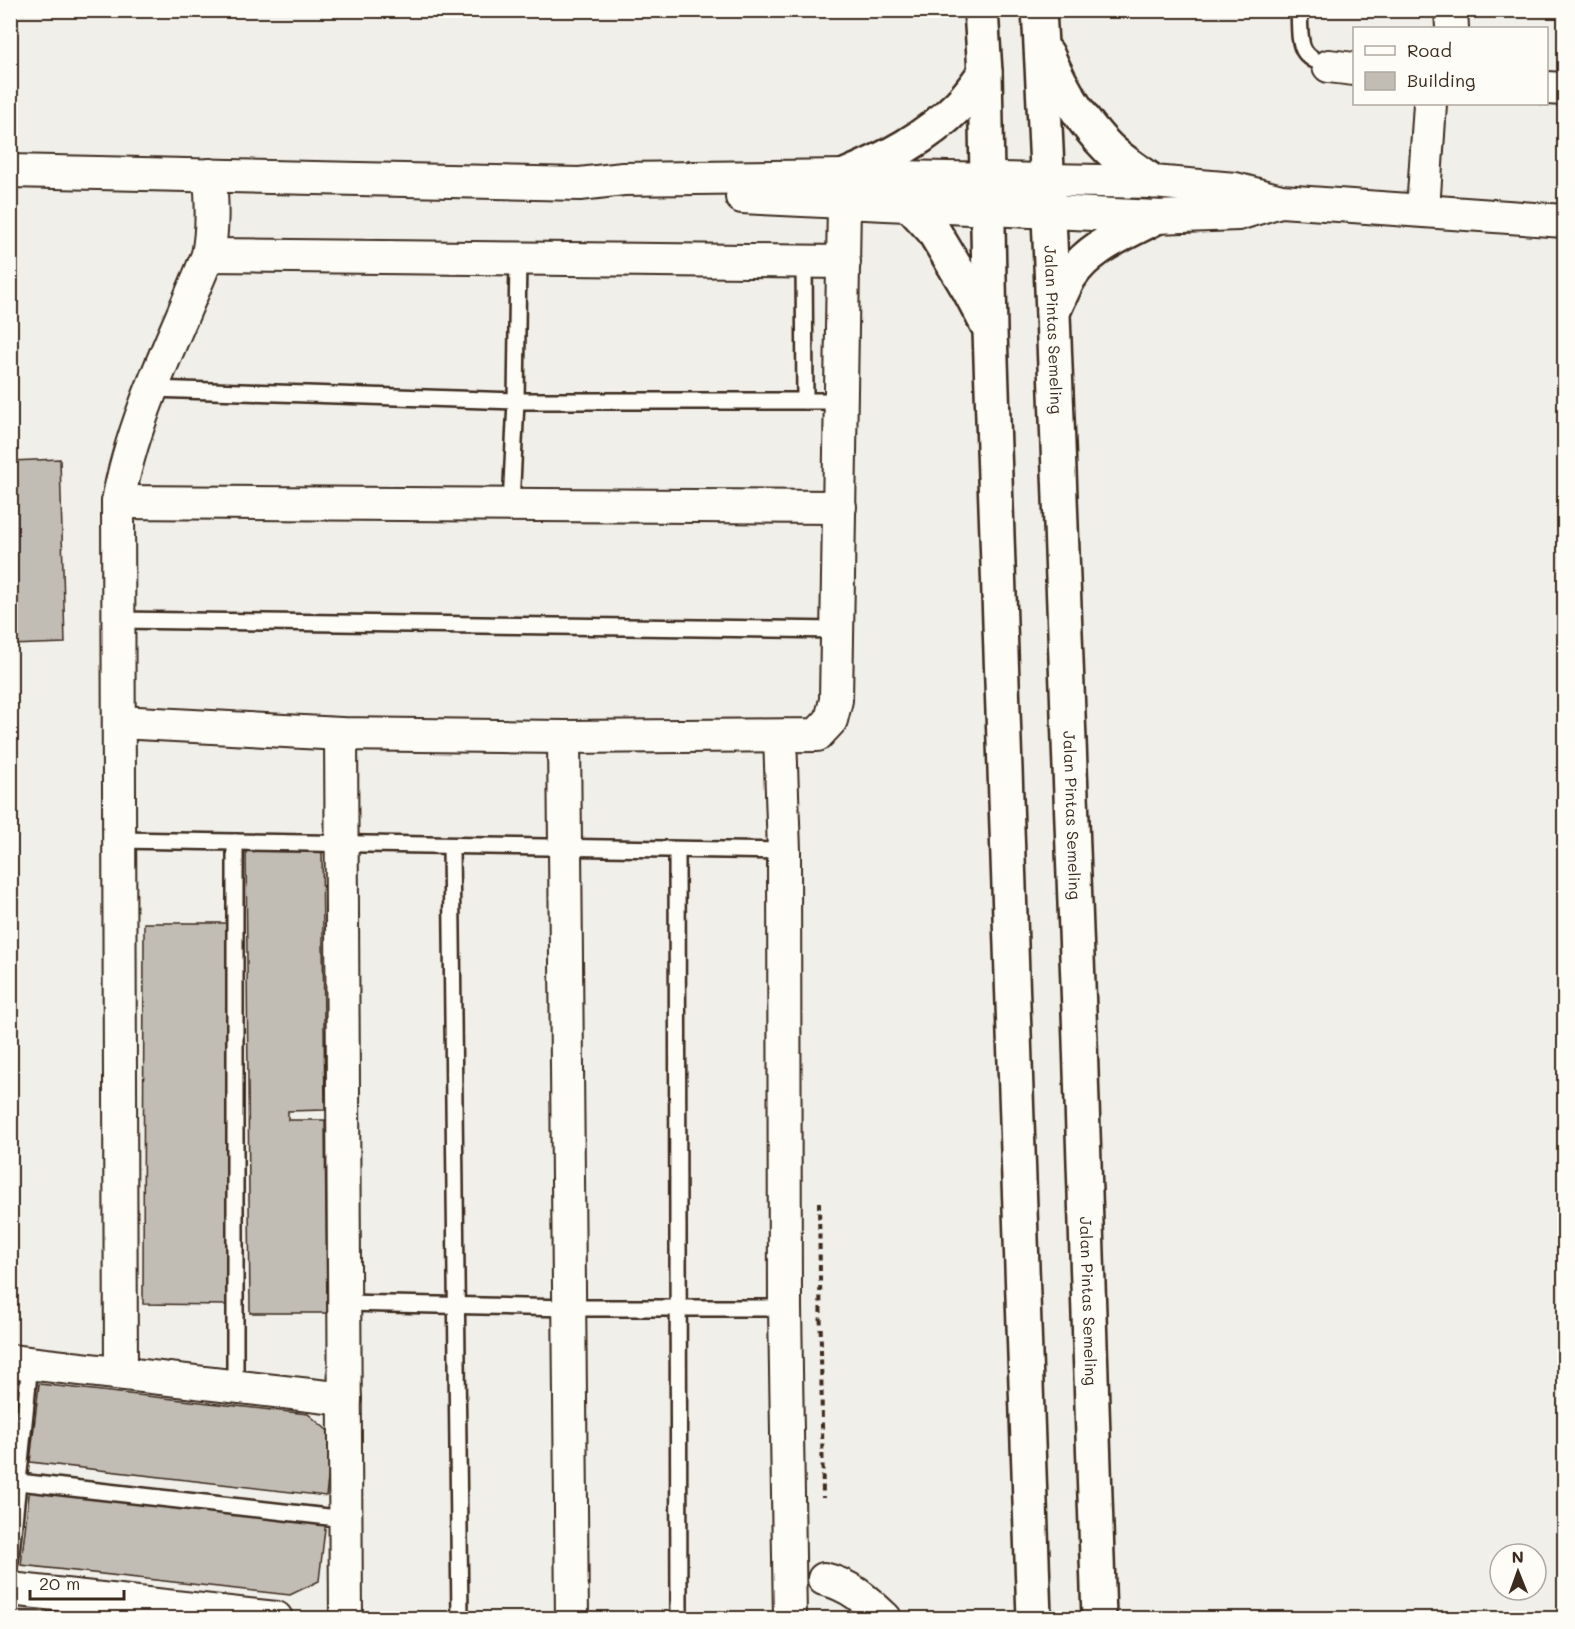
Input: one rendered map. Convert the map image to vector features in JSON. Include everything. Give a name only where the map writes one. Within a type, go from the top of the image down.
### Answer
[{"type":"main road","points":[[981,10],[985,72],[990,331],[1034,1618]]},
{"type":"main road","points":[[1040,25],[1058,79],[1081,118],[1109,149],[1153,182]]},
{"type":"main road","name":"Jalan Pintas Semeling","points":[[1040,25],[1050,212],[1052,312],[1075,861],[1099,1618]]},
{"type":"main road","points":[[845,190],[879,162],[929,132],[961,103],[985,72]]},
{"type":"main road","points":[[910,205],[933,230],[969,290],[990,331]]},
{"type":"main road","points":[[1052,312],[1070,277],[1091,253],[1114,238],[1156,217]]},
{"type":"street","points":[[1451,10],[1452,27]]},
{"type":"street","points":[[1548,88],[1564,89]]},
{"type":"street","points":[[1423,210],[1430,105]]},
{"type":"street","points":[[10,171],[580,184],[623,179],[989,195],[1050,212],[1156,217],[1238,214],[1281,201]]},
{"type":"street","points":[[121,1373],[118,502],[124,469],[136,430],[208,255],[212,236],[213,209],[210,175]]},
{"type":"street","points":[[845,190],[910,205],[989,195],[1048,180],[1153,182],[1235,189],[1281,201],[1564,221]]},
{"type":"street","points":[[119,722],[341,734],[564,737],[817,735],[831,720],[836,700],[845,190]]},
{"type":"street","points":[[208,255],[844,262]]},
{"type":"street","points":[[118,502],[840,507]]},
{"type":"street","points":[[341,734],[346,1618]]},
{"type":"street","points":[[780,736],[784,851],[785,1308],[790,1618]]},
{"type":"street","points":[[564,737],[572,1618]]},
{"type":"street","points":[[20,1362],[345,1399]]},
{"type":"street","points":[[824,1579],[838,1582],[862,1595],[885,1618]]},
{"type":"street","points":[[10,1589],[276,1618]]},
{"type":"lane","points":[[1299,10],[1301,42],[1305,54],[1314,62],[1342,67]]},
{"type":"lane","points":[[511,505],[516,401],[518,257]]},
{"type":"lane","points":[[804,261],[804,401]]},
{"type":"lane","points":[[153,389],[516,401],[841,401]]},
{"type":"lane","points":[[119,620],[838,630]]},
{"type":"lane","points":[[119,840],[784,851]]},
{"type":"lane","points":[[235,842],[235,1387]]},
{"type":"lane","points":[[451,846],[460,1618]]},
{"type":"lane","points":[[677,850],[679,1618]]},
{"type":"lane","points":[[344,1303],[569,1308],[785,1308]]},
{"type":"lane","points":[[10,1562],[20,1362]]},
{"type":"lane","points":[[15,1481],[346,1519]]},
{"type":"building","points":[[60,459],[65,643],[10,645],[10,461]]},
{"type":"building","points":[[322,849],[325,1110],[288,1111],[288,1120],[325,1120],[327,1313],[250,1313],[246,850]]},
{"type":"building","points":[[144,923],[226,923],[226,1305],[143,1304]]},
{"type":"building","points":[[10,1379],[20,1380],[11,1462],[10,1462]]},
{"type":"building","points":[[39,1384],[308,1414],[333,1435],[326,1496],[30,1462]]},
{"type":"building","points":[[30,1486],[326,1520],[319,1581],[290,1595],[21,1565]]},
{"type":"building","points":[[18,1601],[162,1618],[16,1618]]}]
